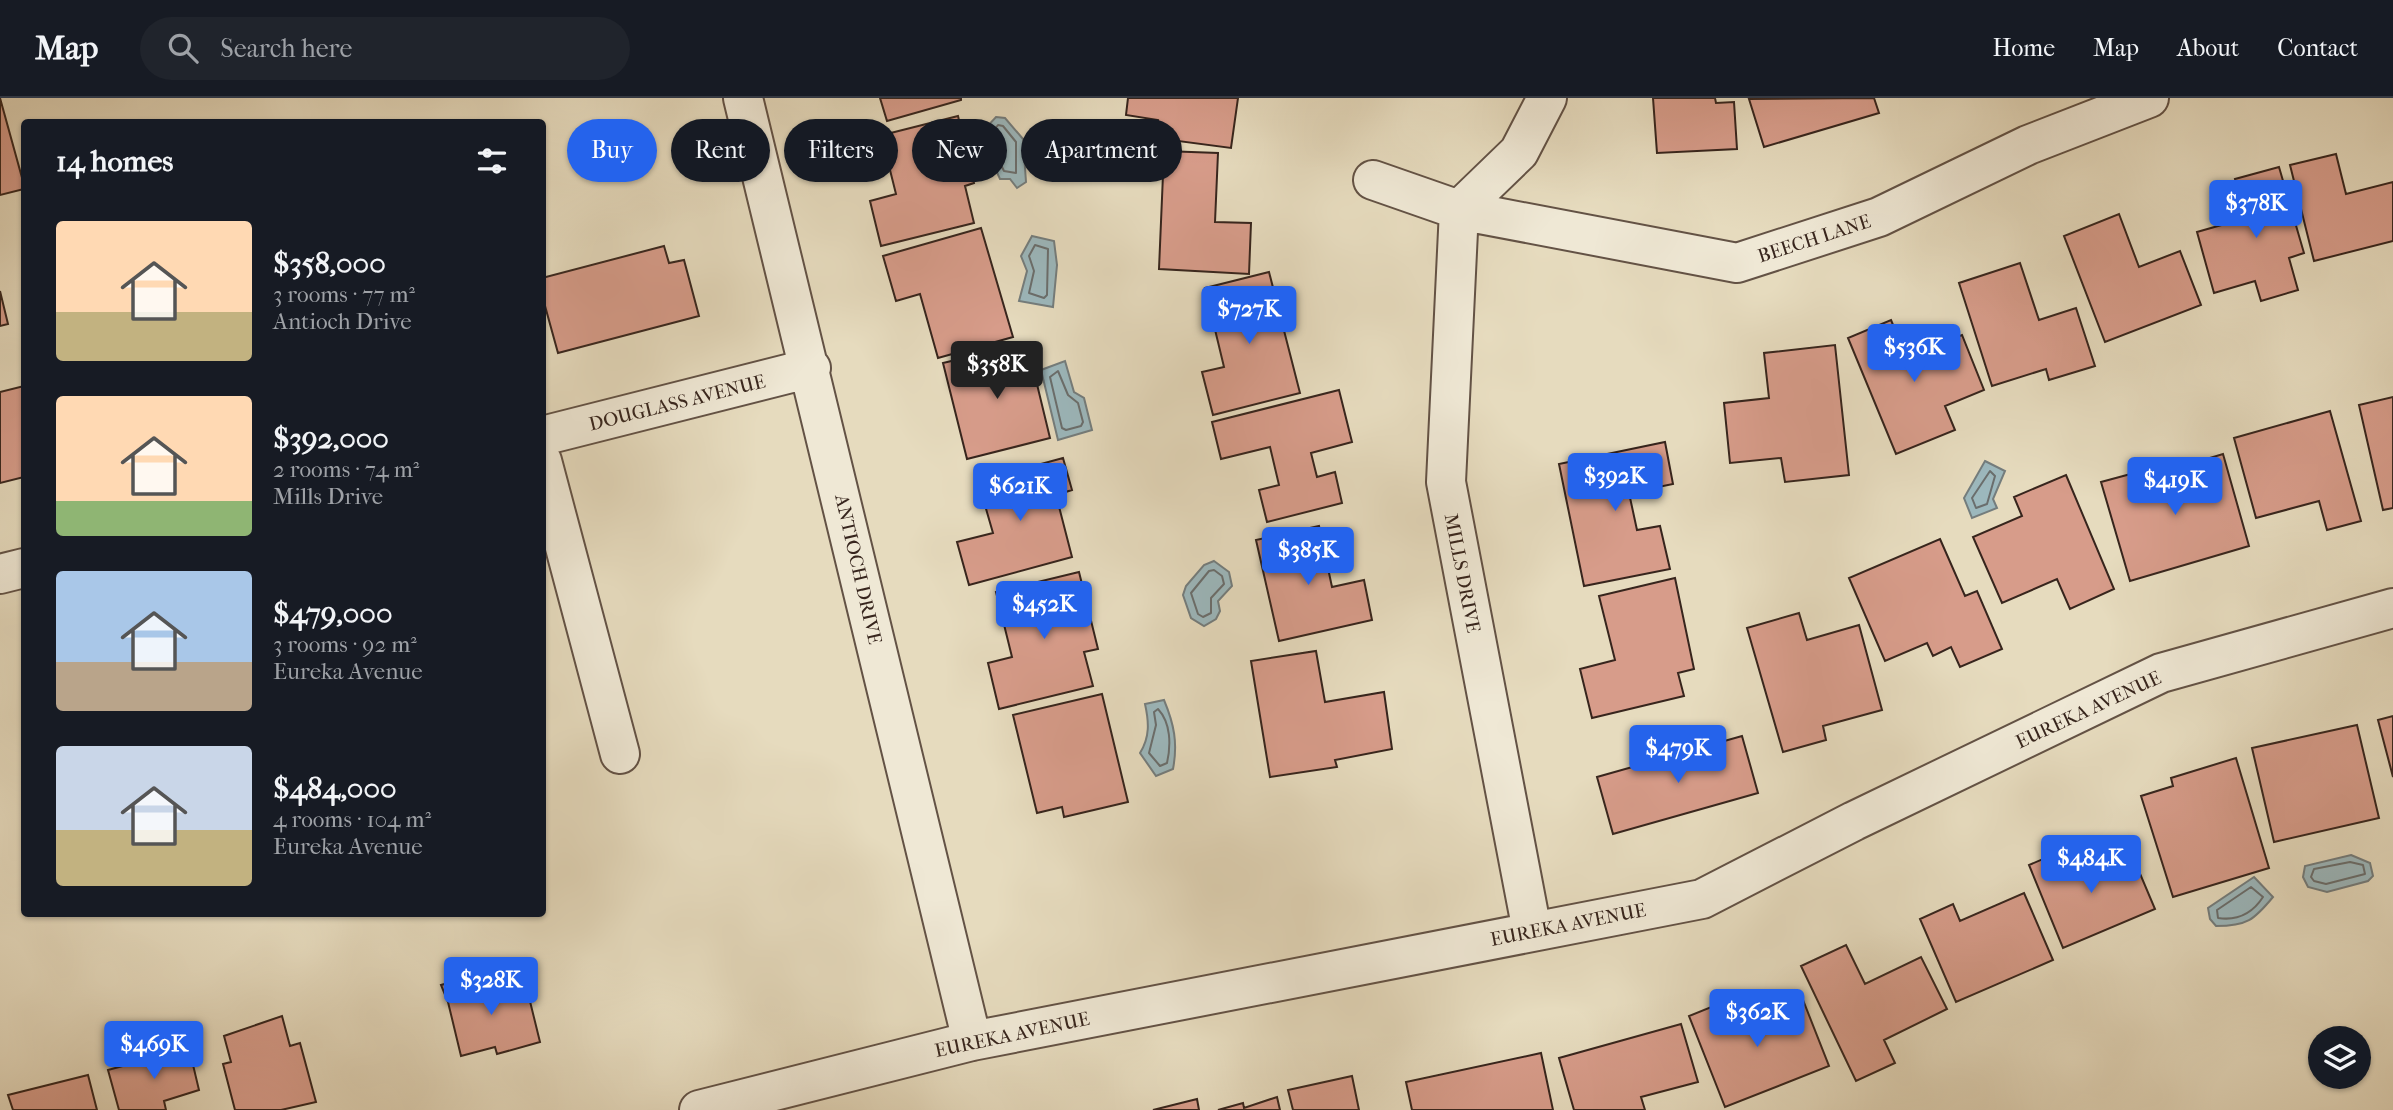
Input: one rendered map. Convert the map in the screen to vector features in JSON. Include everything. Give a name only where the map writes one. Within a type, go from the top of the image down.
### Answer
[{"type":"street","name":"ANTIOCH DRIVE","points":[[744,98],[972,1041]]},
{"type":"street","points":[[1373,180],[1459,210],[1519,152],[1548,98]]},
{"type":"street","name":"BEECH LANE","points":[[1459,210],[1737,262],[1879,217],[2028,145],[2149,98]]},
{"type":"street","name":"MILLS DRIVE","points":[[1459,210],[1446,482],[1532,930]]},
{"type":"street","name":"DOUGLASS AVENUE","points":[[546,435],[810,368]]},
{"type":"street","points":[[546,476],[620,754]]},
{"type":"street","points":[[0,575],[21,569]]},
{"type":"street","name":"EUREKA AVENUE","points":[[700,1110],[972,1041],[1702,899],[1854,821],[2161,673],[2393,608]]},
{"type":"water","points":[[1007,120],[1021,137],[1021,182],[1026,182],[1017,188],[1007,179]]},
{"type":"water","points":[[1032,236],[1054,241],[1057,265],[1053,307],[1019,301],[1027,271],[1021,256]]},
{"type":"water","points":[[1065,361],[1074,392],[1084,398],[1092,430],[1058,440],[1041,370]]},
{"type":"water","points":[[1985,461],[2005,471],[1993,499],[1997,508],[1972,518],[1964,498]]},
{"type":"water","points":[[1214,561],[1229,572],[1232,586],[1218,601],[1220,611],[1216,619],[1204,626],[1191,618],[1183,595],[1186,586],[1204,565]]},
{"type":"water","points":[[1164,700],[1174,734],[1175,751],[1173,769],[1156,776],[1140,753],[1148,729],[1145,704]]},
{"type":"water","points":[[2351,855],[2370,863],[2373,876],[2368,881],[2327,892],[2308,887],[2303,877],[2305,866]]},
{"type":"water","points":[[2254,877],[2273,897],[2249,920],[2235,925],[2216,926],[2210,919],[2208,908]]},
{"type":"building","points":[[0,98],[21,174],[21,190],[0,195]]},
{"type":"building","points":[[880,98],[961,98],[894,119],[886,119]]},
{"type":"building","points":[[1128,98],[1238,98],[1231,148],[1182,142],[1182,119],[1152,119],[1126,115]]},
{"type":"building","points":[[1653,98],[1715,98],[1716,103],[1734,102],[1737,149],[1657,153]]},
{"type":"building","points":[[1874,98],[1879,113],[1764,147],[1749,99]]},
{"type":"building","points":[[912,128],[912,182],[974,182],[965,186],[974,223],[881,246],[870,201],[896,194],[893,182],[898,182],[898,131]]},
{"type":"building","points":[[1182,152],[1218,153],[1215,222],[1251,223],[1249,274],[1159,269],[1163,182],[1182,182]]},
{"type":"building","points":[[2336,154],[2346,194],[2393,182],[2393,241],[2314,261],[2290,165]]},
{"type":"building","points":[[2279,167],[2304,253],[2289,258],[2298,290],[2261,301],[2255,281],[2214,293],[2197,232],[2246,218],[2235,179]]},
{"type":"building","points":[[2119,214],[2139,267],[2180,251],[2201,305],[2105,342],[2064,236]]},
{"type":"building","points":[[981,228],[1013,337],[938,358],[920,294],[896,301],[883,256]]},
{"type":"building","points":[[664,246],[669,263],[684,260],[699,316],[558,353],[546,310],[546,277]]},
{"type":"building","points":[[2020,263],[2039,320],[2076,308],[2095,366],[2049,380],[2046,369],[1992,386],[1959,283]]},
{"type":"building","points":[[1269,272],[1300,393],[1213,415],[1202,372],[1224,367],[1205,288]]},
{"type":"building","points":[[0,291],[8,324],[0,326]]},
{"type":"building","points":[[1891,320],[1906,357],[1962,335],[1984,390],[1945,406],[1955,430],[1896,454],[1848,338]]},
{"type":"building","points":[[1027,343],[1050,438],[967,459],[943,363]]},
{"type":"building","points":[[1835,345],[1849,475],[1785,482],[1781,458],[1730,463],[1724,403],[1769,398],[1764,353]]},
{"type":"building","points":[[21,387],[21,478],[0,483],[0,392]]},
{"type":"building","points":[[1339,390],[1352,442],[1311,453],[1317,477],[1335,472],[1342,503],[1267,522],[1259,490],[1279,485],[1270,447],[1221,459],[1212,422]]},
{"type":"building","points":[[2393,397],[2393,508],[2383,510],[2359,405]]},
{"type":"building","points":[[2330,411],[2361,521],[2327,530],[2319,501],[2256,518],[2234,438]]},
{"type":"building","points":[[1665,442],[1673,484],[1629,493],[1637,530],[1660,526],[1670,569],[1584,586],[1559,464]]},
{"type":"building","points":[[2223,454],[2249,546],[2130,581],[2101,482],[2138,472],[2140,479]]},
{"type":"building","points":[[1063,458],[1072,490],[1056,495],[1072,557],[969,585],[957,542],[993,533],[978,481]]},
{"type":"building","points":[[2066,475],[2114,589],[2070,609],[2057,579],[2002,603],[1973,537],[2022,516],[2014,497]]},
{"type":"building","points":[[1319,526],[1332,587],[1364,580],[1372,620],[1279,641],[1256,540]]},
{"type":"building","points":[[1940,539],[1965,596],[1977,591],[2002,649],[1960,667],[1951,647],[1933,656],[1927,643],[1885,661],[1849,578]]},
{"type":"building","points":[[1079,572],[1098,649],[1084,652],[1093,686],[999,709],[988,663],[1012,657],[996,592]]},
{"type":"building","points":[[1675,578],[1694,669],[1678,673],[1684,696],[1592,718],[1580,669],[1615,660],[1599,596]]},
{"type":"building","points":[[1799,613],[1807,640],[1859,625],[1882,710],[1823,726],[1826,740],[1783,752],[1747,628]]},
{"type":"building","points":[[1316,651],[1325,702],[1384,692],[1392,749],[1335,760],[1337,767],[1270,777],[1251,661]]},
{"type":"building","points":[[1102,694],[1128,802],[1064,817],[1062,807],[1037,813],[1013,715]]},
{"type":"building","points":[[2393,716],[2393,777],[2378,720]]},
{"type":"building","points":[[2357,725],[2379,818],[2274,842],[2252,748]]},
{"type":"building","points":[[1742,736],[1758,793],[1613,834],[1597,777]]},
{"type":"building","points":[[2236,758],[2269,868],[2173,897],[2141,796],[2173,786],[2171,778]]},
{"type":"building","points":[[2064,850],[2074,873],[2130,850],[2155,909],[2063,948],[2029,865]]},
{"type":"building","points":[[2024,893],[2053,960],[1956,1002],[1920,919],[1953,904],[1960,921]]},
{"type":"building","points":[[1846,945],[1865,984],[1921,957],[1947,1009],[1884,1040],[1895,1063],[1856,1081],[1801,966]]},
{"type":"building","points":[[470,977],[474,994],[525,981],[540,1042],[497,1054],[495,1047],[461,1056],[448,1002],[441,985]]},
{"type":"building","points":[[1731,999],[1741,1024],[1803,1000],[1829,1066],[1725,1107],[1689,1016]]},
{"type":"building","points":[[282,1016],[290,1046],[300,1043],[316,1102],[281,1110],[235,1110],[223,1064],[231,1062],[224,1036]]},
{"type":"building","points":[[1681,1024],[1698,1082],[1641,1097],[1645,1110],[1574,1110],[1559,1058]]},
{"type":"building","points":[[189,1048],[199,1090],[164,1101],[166,1110],[119,1110],[108,1070]]},
{"type":"building","points":[[1541,1053],[1553,1110],[1412,1110],[1406,1082]]},
{"type":"building","points":[[88,1075],[97,1110],[13,1110],[8,1095]]},
{"type":"building","points":[[1352,1076],[1359,1110],[1293,1110],[1288,1090]]},
{"type":"building","points":[[1277,1097],[1280,1110],[1218,1110],[1243,1103],[1244,1108]]},
{"type":"building","points":[[1197,1099],[1199,1110],[1153,1110]]}]
